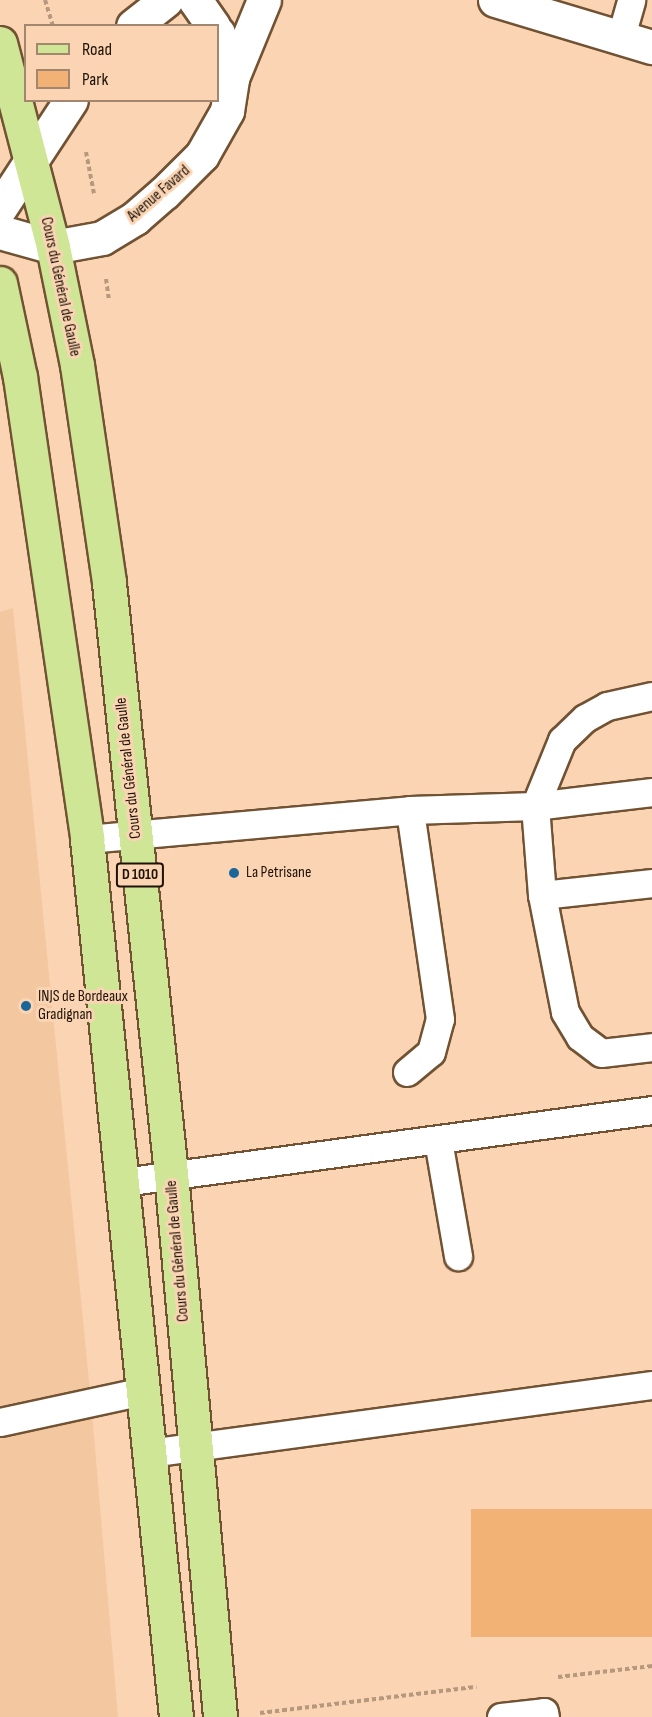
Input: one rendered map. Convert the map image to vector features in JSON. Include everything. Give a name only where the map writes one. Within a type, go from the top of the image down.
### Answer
[{"type":"main road","name":"Cours du Général de Gaulle","points":[[0,43],[32,156],[77,365],[109,583],[171,1174],[220,1717]]},
{"type":"main road","name":"D 1010","points":[[0,283],[20,376],[50,566],[87,839],[176,1717]]},
{"type":"main road","points":[[107,1029],[156,1026]]},
{"type":"street","points":[[136,24],[166,0]]},
{"type":"street","points":[[195,0],[212,24]]},
{"type":"street","name":"Avenue Favard","points":[[0,232],[53,247],[102,237],[135,218],[164,193],[202,155],[227,111],[232,78],[264,0]]},
{"type":"street","points":[[495,0],[652,47]]},
{"type":"street","name":"Avenue Favard","points":[[219,36],[232,78]]},
{"type":"street","points":[[0,208],[70,102]]},
{"type":"lane","points":[[621,36],[631,0]]},
{"type":"lane","points":[[652,696],[607,706],[585,718],[562,740],[535,806],[542,895],[565,1012],[580,1037],[601,1053],[652,1047]]},
{"type":"lane","points":[[87,839],[135,832],[410,810],[535,806],[652,792]]},
{"type":"lane","points":[[407,1072],[431,1052],[440,1019],[410,810]]},
{"type":"lane","points":[[542,895],[652,883]]},
{"type":"lane","points":[[123,1182],[652,1110]]},
{"type":"lane","points":[[438,1140],[458,1256]]},
{"type":"lane","points":[[149,1453],[652,1385]]},
{"type":"lane","points":[[0,1422],[143,1391]]},
{"type":"lane","points":[[501,1717],[544,1712],[544,1717]]},
{"type":"path","points":[[45,0],[52,24]]},
{"type":"path","points":[[546,1678],[652,1666]]},
{"type":"path","points":[[253,1714],[487,1685]]},
{"type":"shaded area","name":"INJS de Bordeaux Gradignan","points":[[13,608],[91,1401],[118,1717],[0,1717],[0,612]]},
{"type":"green space","points":[[471,1509],[652,1509],[652,1637],[471,1637]]},
{"type":"place","name":"La Petrisane","points":[[234,873]]},
{"type":"place","name":"INJS de Bordeaux Gradignan","points":[[26,1006]]}]
